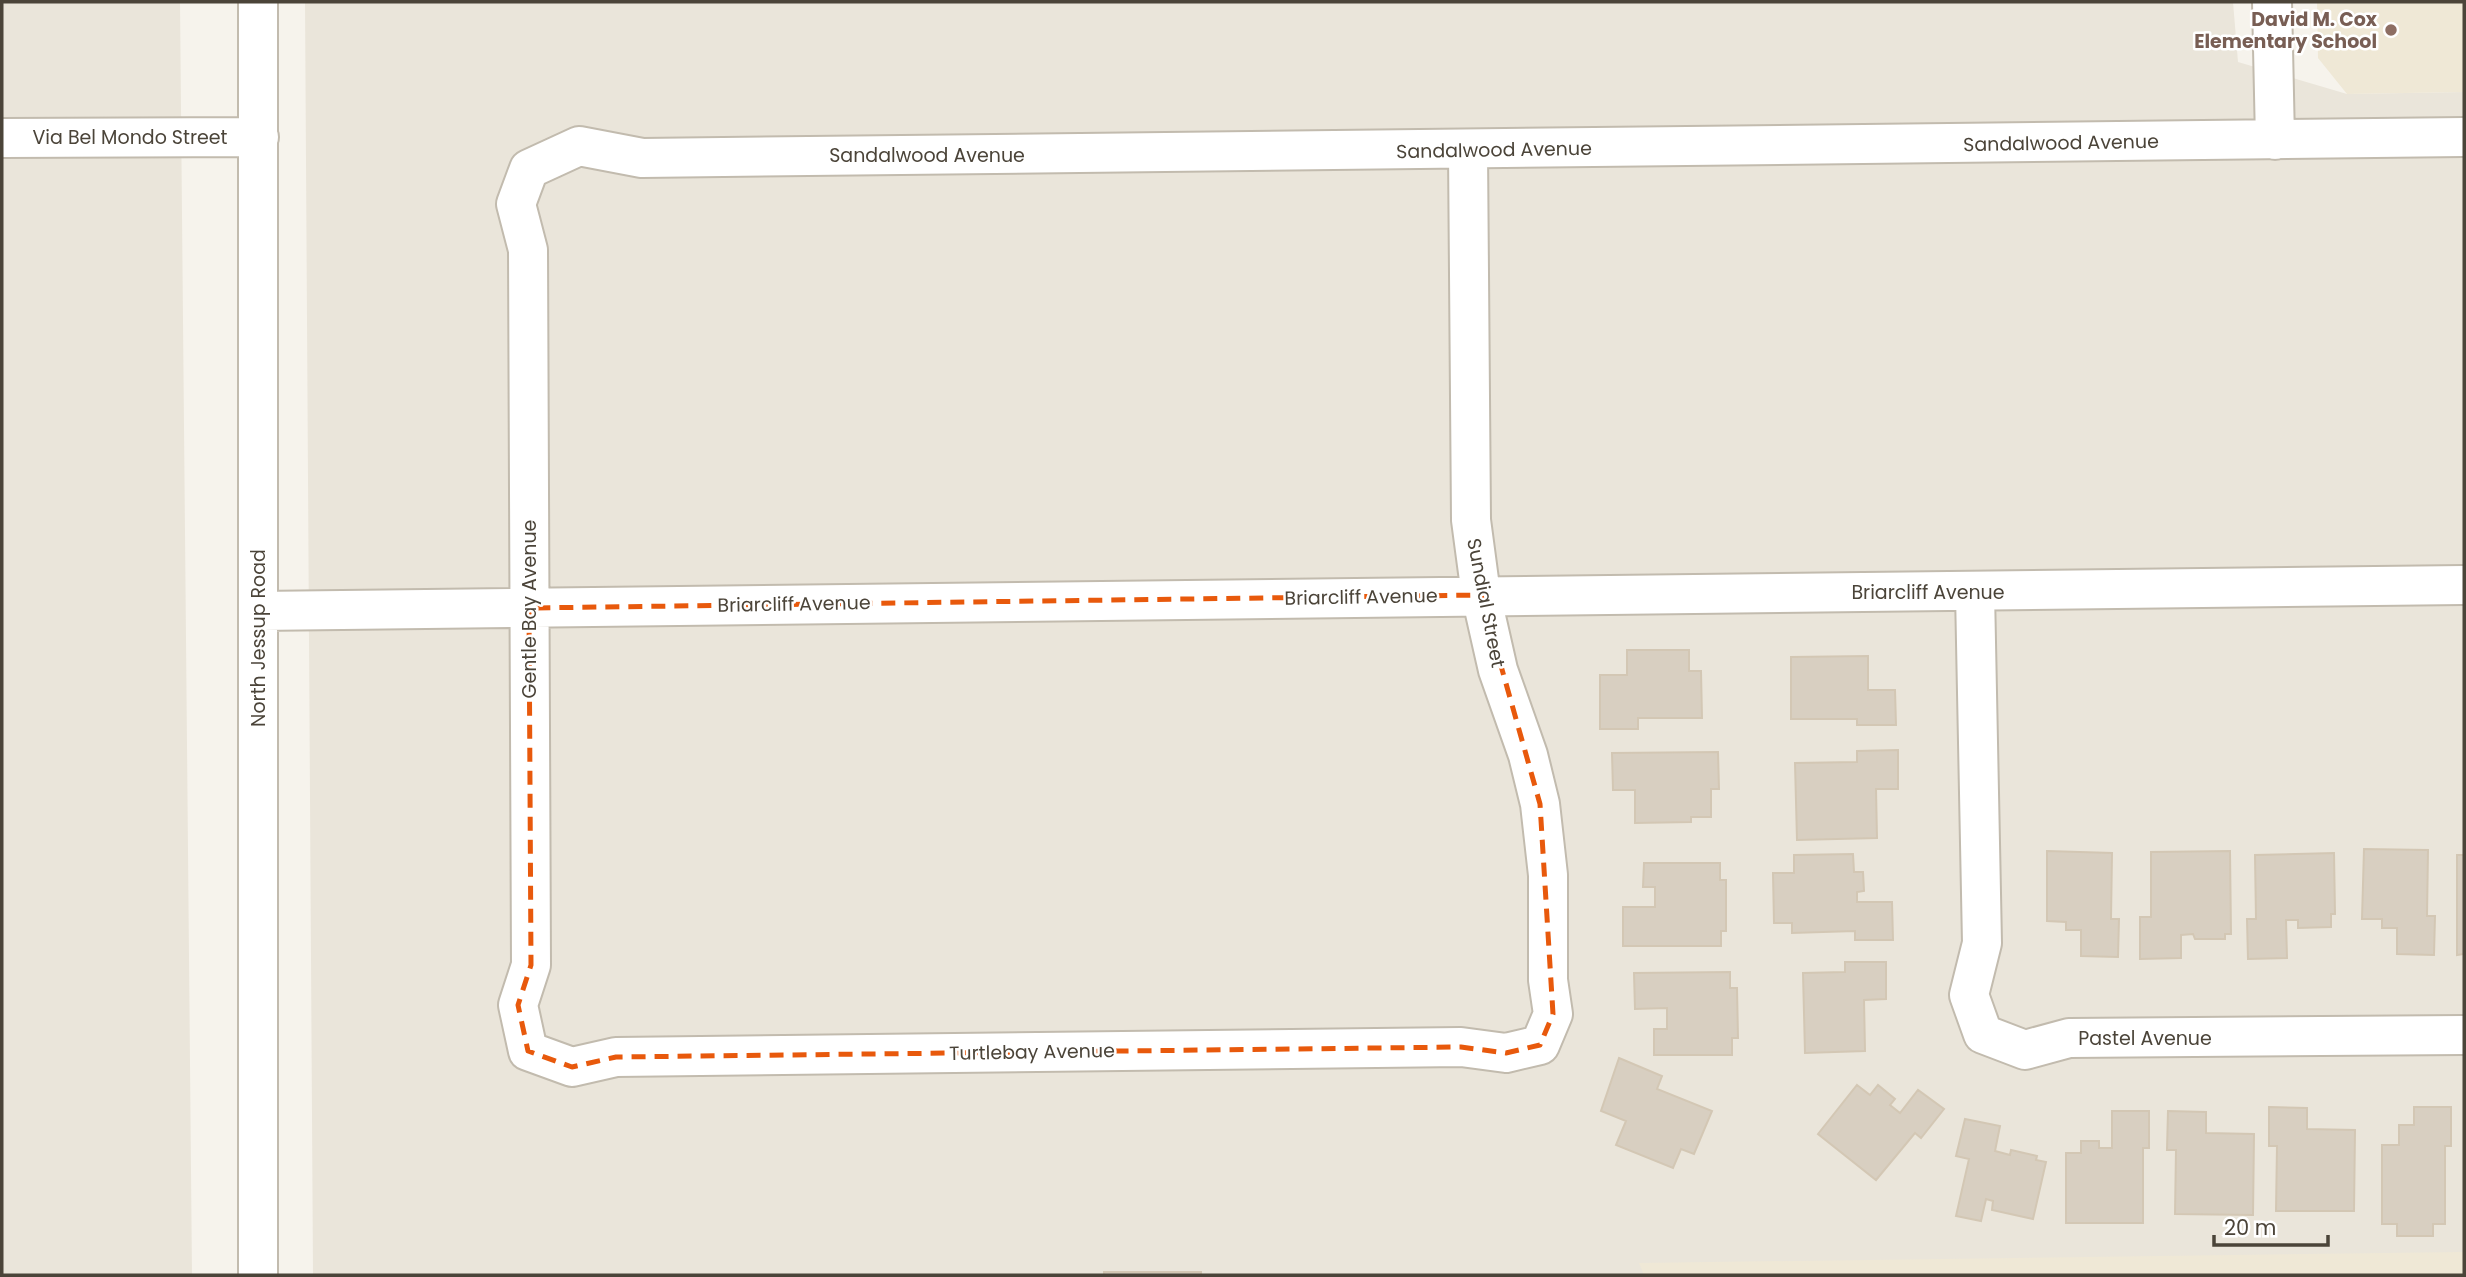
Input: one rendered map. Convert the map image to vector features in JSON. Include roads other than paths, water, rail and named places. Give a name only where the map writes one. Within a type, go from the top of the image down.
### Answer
[{"type":"street","name":"North Jessup Road","points":[[258,2],[258,1275]]},
{"type":"street","points":[[2272,2],[2275,140]]},
{"type":"street","name":"Via Bel Mondo Street","points":[[2,138],[259,137]]},
{"type":"street","name":"Sandalwood Avenue","points":[[529,169],[579,146],[642,158],[1468,151],[2464,137]]},
{"type":"street","name":"Sundial Street","points":[[1468,151],[1471,520],[1481,595],[1498,670],[1528,755],[1540,804],[1548,875],[1548,980],[1553,1014],[1540,1045]]},
{"type":"street","name":"Gentle Bay Avenue","points":[[528,1051],[518,1005],[531,965],[528,250],[516,204],[529,169]]},
{"type":"street","name":"Briarcliff Avenue","points":[[258,611],[2464,585]]},
{"type":"street","name":"Pastel Avenue","points":[[1975,592],[1982,943],[1969,995],[1983,1034],[2025,1050],[2069,1038],[2464,1035]]},
{"type":"street","name":"Turtlebay Avenue","points":[[528,1051],[572,1067],[616,1057],[1461,1047],[1506,1053],[1540,1045]]},
{"type":"place","name":"David M. Cox Elementary School","points":[[2391,30]]}]
